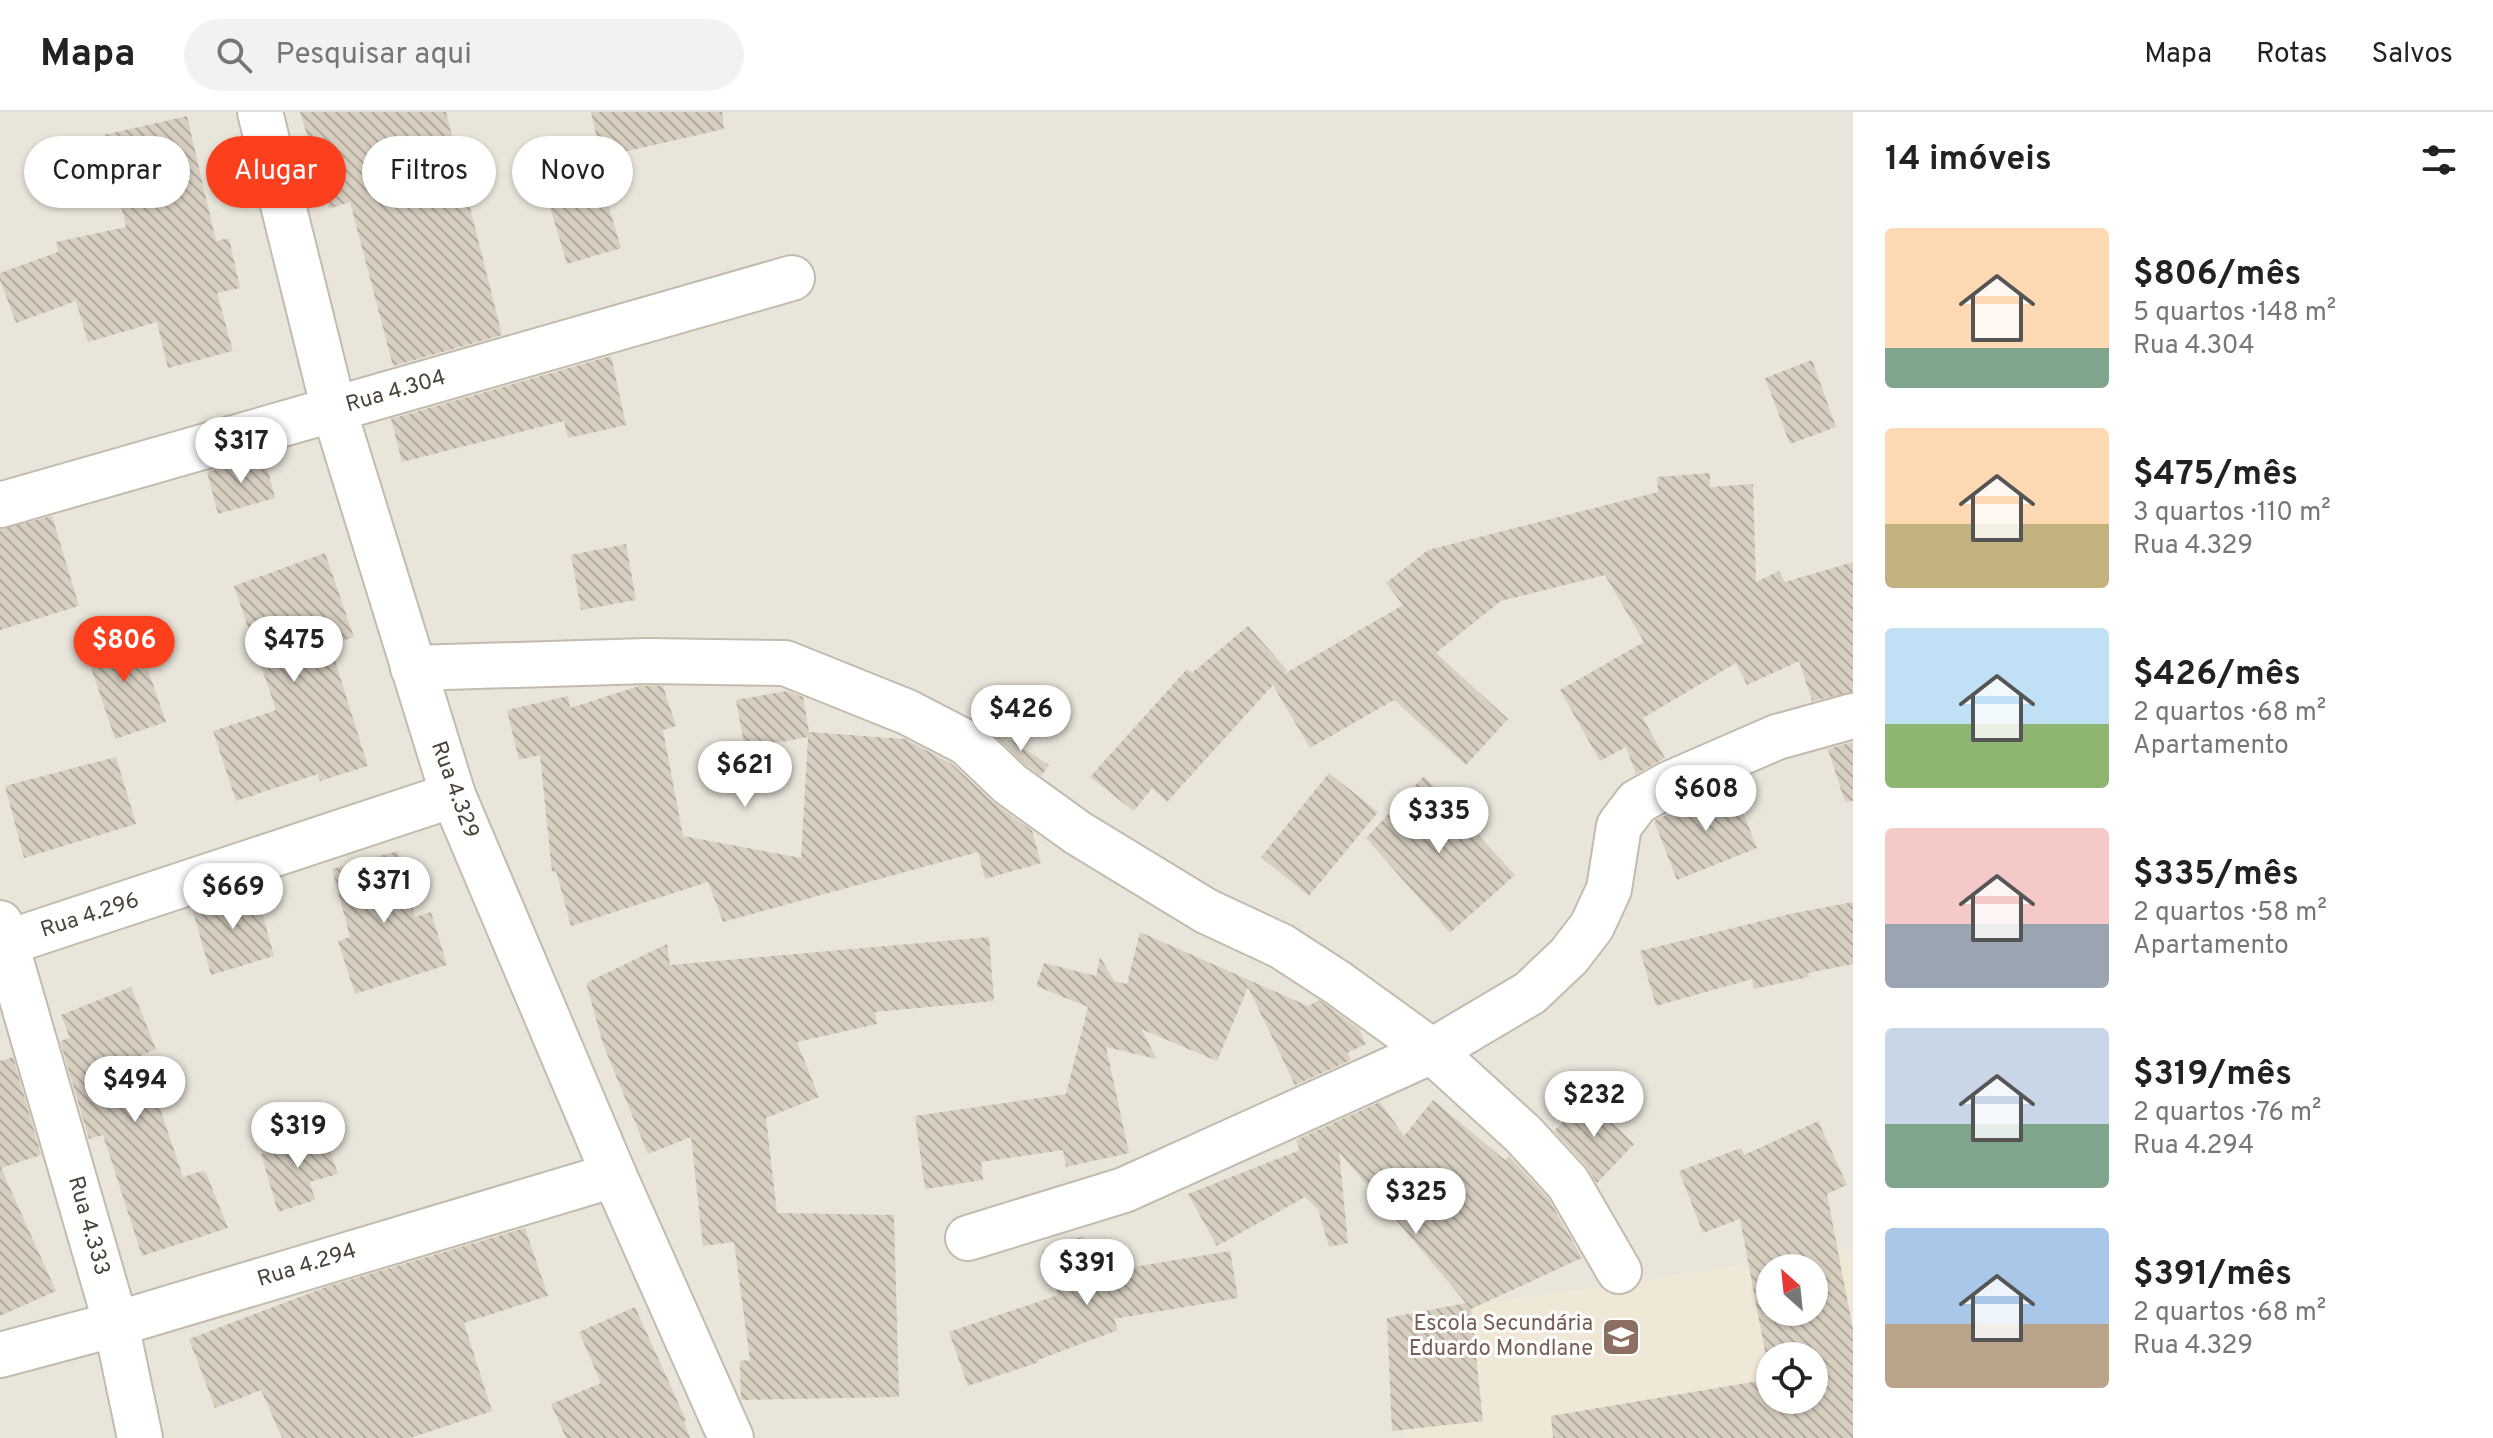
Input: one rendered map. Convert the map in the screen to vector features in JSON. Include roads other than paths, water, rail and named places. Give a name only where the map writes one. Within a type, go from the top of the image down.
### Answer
[{"type":"street","name":"Rua 4.329","points":[[260,112],[334,410],[453,795],[614,1175],[731,1438]]},
{"type":"street","name":"Rua 4.304","points":[[0,505],[792,278]]},
{"type":"street","points":[[413,668],[647,661],[785,663],[907,712],[967,743],[1010,784],[1078,833],[1206,911],[1281,946],[1432,1051],[1523,1134],[1568,1183],[1619,1271]]},
{"type":"street","points":[[968,1238],[1124,1190],[1432,1051],[1530,993],[1569,956],[1592,926],[1609,889],[1619,826],[1637,802],[1669,784],[1777,737],[1853,716]]},
{"type":"street","name":"Rua 4.296","points":[[2,937],[453,795]]},
{"type":"street","name":"Rua 4.333","points":[[2,937],[116,1324],[140,1438]]},
{"type":"street","name":"Rua 4.294","points":[[0,1355],[116,1324],[614,1175]]},
{"type":"place","name":"Escola Secundária Eduardo Mondlane","points":[[1621,1337]]}]
